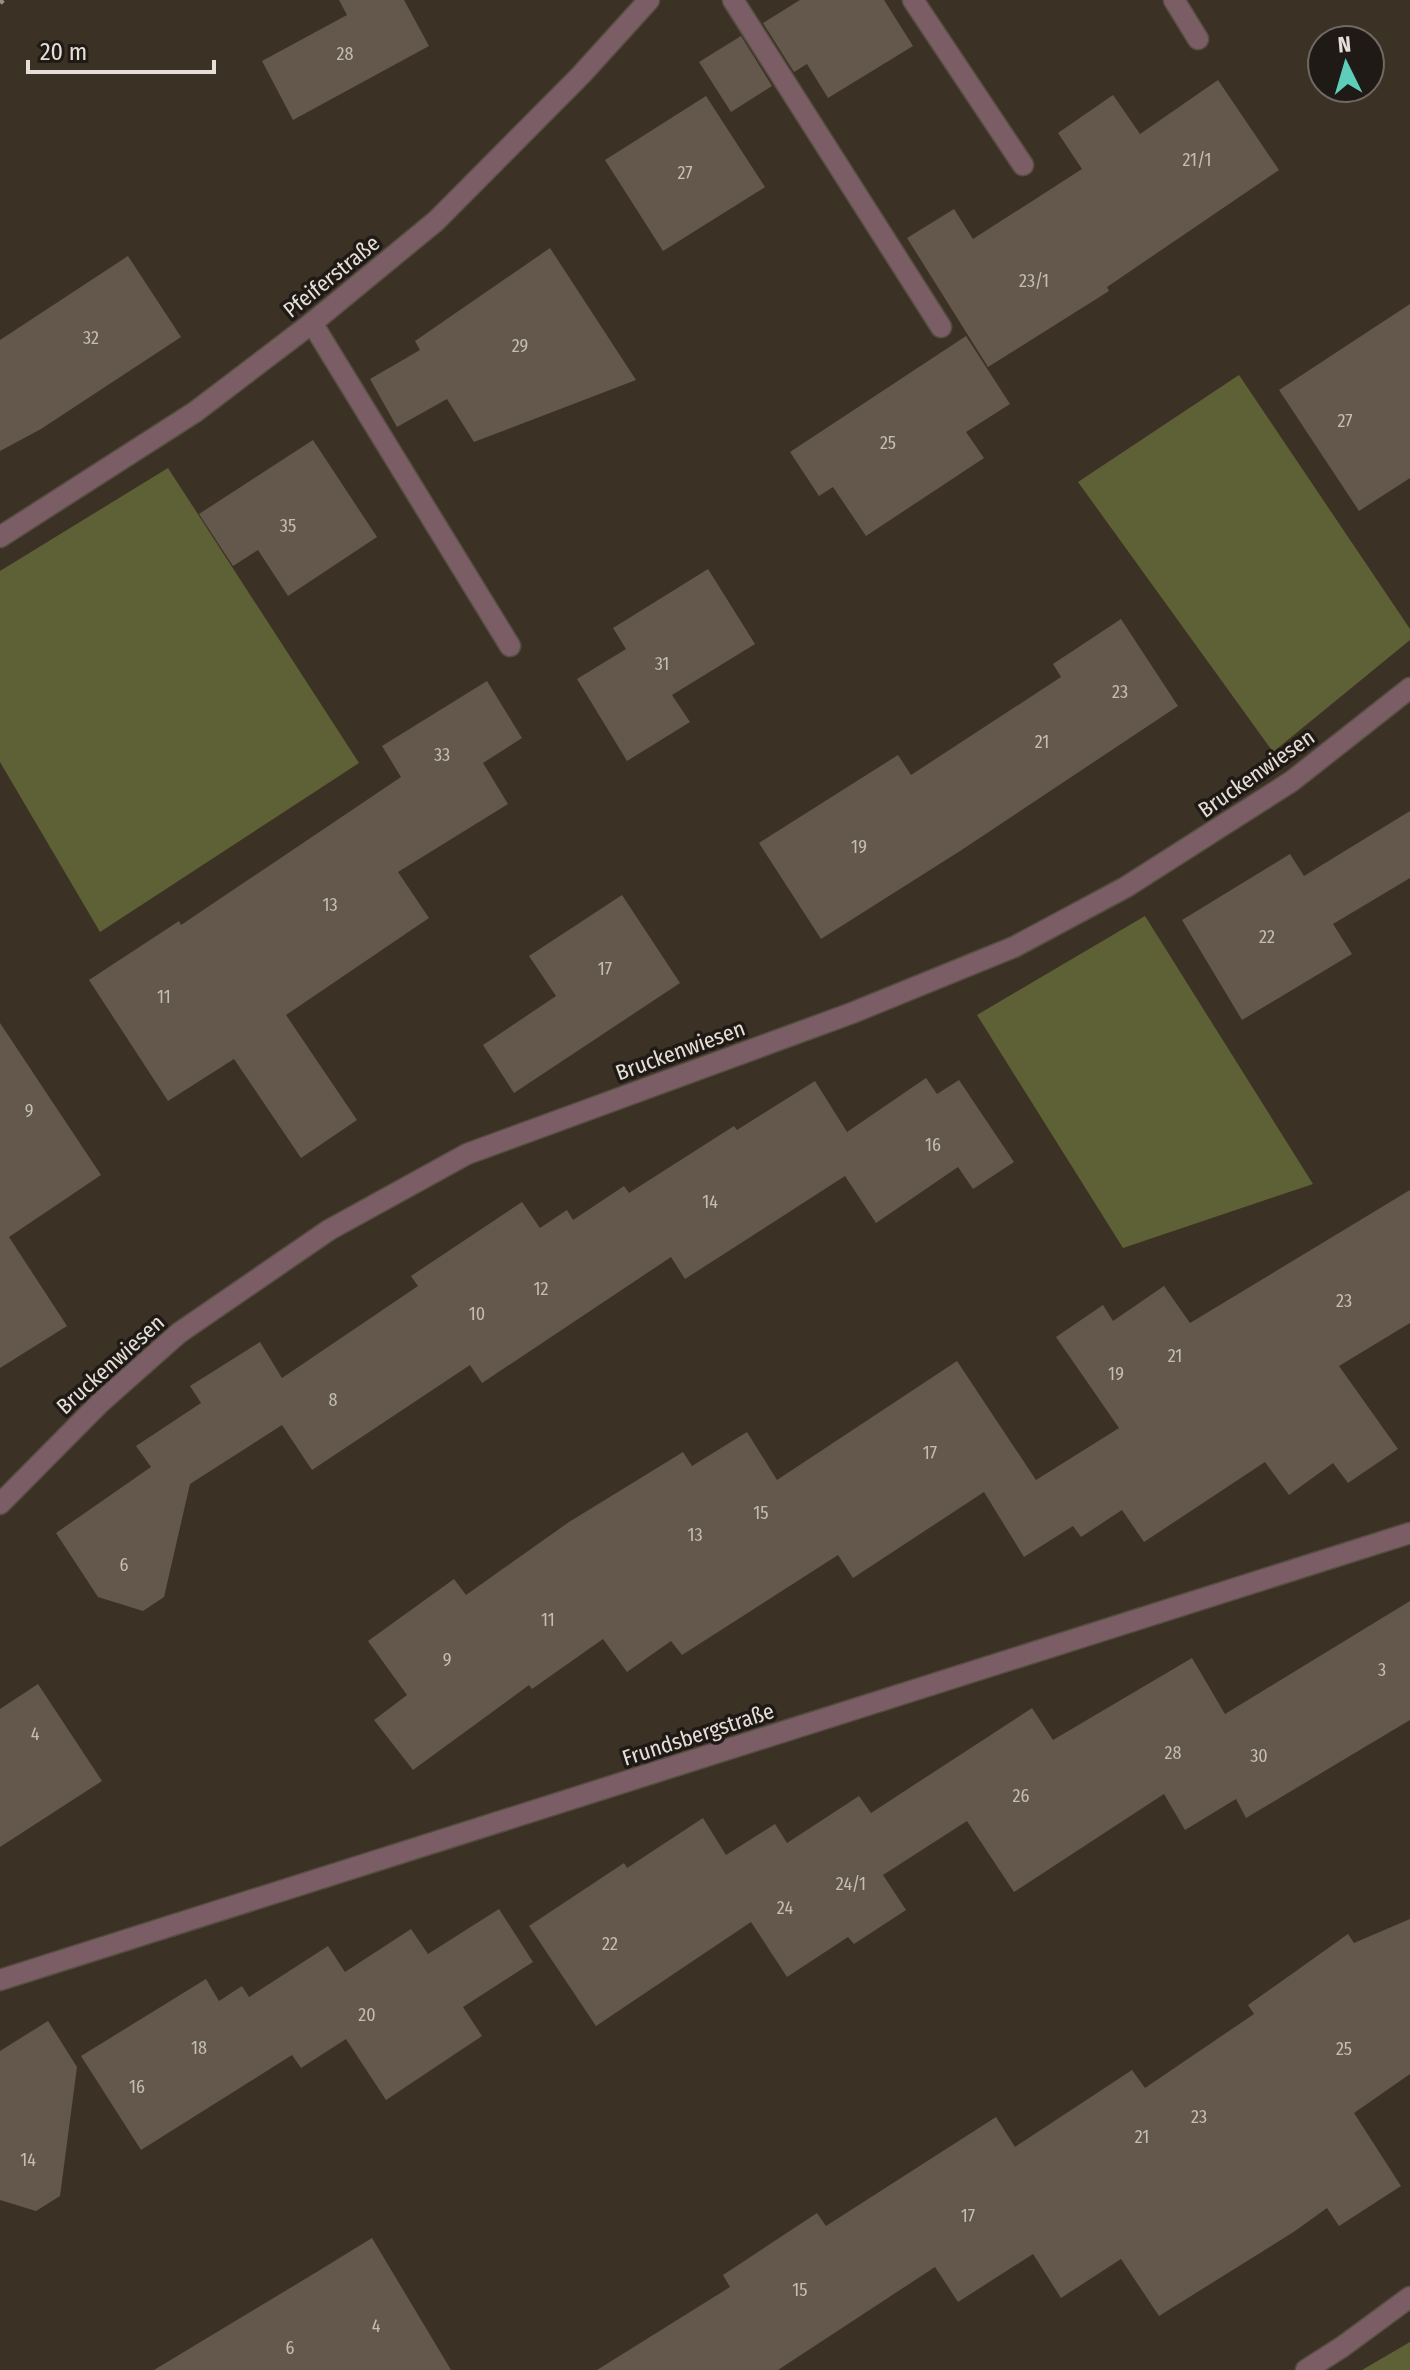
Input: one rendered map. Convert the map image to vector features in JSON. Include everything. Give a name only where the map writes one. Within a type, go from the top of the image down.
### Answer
[{"type":"street","name":"Pfeiferstraße","points":[[0,537],[195,412],[312,323],[436,221],[581,75],[649,0]]},
{"type":"street","points":[[733,0],[941,327]]},
{"type":"street","points":[[913,0],[1023,165]]},
{"type":"street","points":[[1174,0],[1198,39]]},
{"type":"street","points":[[312,323],[510,646]]},
{"type":"street","name":"Bruckenwiesen","points":[[0,1504],[100,1403],[179,1333],[329,1230],[467,1154],[852,1013],[1014,947],[1126,887],[1292,781],[1410,688]]},
{"type":"street","name":"Frundsbergstraße","points":[[0,1980],[1410,1533]]},
{"type":"street","points":[[1306,2370],[1410,2297]]},
{"type":"green space","points":[[1239,375],[1410,629],[1410,640],[1273,752],[1078,482]]},
{"type":"green space","points":[[168,468],[359,763],[100,932],[0,762],[0,571]]},
{"type":"green space","points":[[1145,916],[1313,1184],[1123,1248],[977,1015]]},
{"type":"green space","points":[[1410,2342],[1410,2370],[1362,2370]]},
{"type":"building","points":[[339,0],[404,0],[429,46],[293,120],[262,61],[347,15]]},
{"type":"building","points":[[800,0],[884,0],[913,46],[828,98],[807,64],[794,72],[763,23]]},
{"type":"building","points":[[741,36],[772,86],[731,112],[699,62]]},
{"type":"building","points":[[1218,80],[1279,170],[1107,287],[1109,291],[988,367],[907,238],[954,209],[973,239],[1082,169],[1058,133],[1113,95],[1140,134]]},
{"type":"building","points":[[706,96],[765,187],[663,251],[605,160]]},
{"type":"building","points":[[550,248],[636,380],[474,442],[447,399],[397,427],[370,379],[420,350],[415,341]]},
{"type":"building","points":[[128,256],[181,337],[41,429],[0,451],[0,340]]},
{"type":"building","points":[[1410,304],[1410,478],[1359,511],[1279,390]]},
{"type":"building","points":[[966,336],[1010,404],[966,432],[984,458],[866,536],[833,487],[819,496],[790,452]]},
{"type":"building","points":[[313,440],[377,537],[288,596],[258,550],[233,566],[199,514]]},
{"type":"building","points":[[708,569],[755,644],[672,695],[690,722],[627,761],[577,679],[626,649],[613,628]]},
{"type":"building","points":[[1121,619],[1178,706],[821,939],[759,843],[898,755],[911,775],[1061,677],[1053,664]]},
{"type":"building","points":[[487,681],[522,738],[483,763],[508,804],[398,872],[429,918],[286,1015],[357,1120],[301,1158],[234,1059],[168,1101],[89,980],[179,921],[181,925],[401,777],[382,746]]},
{"type":"building","points":[[1410,811],[1410,878],[1333,924],[1352,954],[1242,1020],[1182,920],[1290,854],[1304,876]]},
{"type":"building","points":[[622,895],[680,983],[514,1093],[483,1045],[556,996],[529,956]]},
{"type":"building","points":[[0,1023],[101,1175],[9,1237],[67,1326],[0,1368]]},
{"type":"building","points":[[926,1078],[937,1094],[959,1080],[1014,1162],[973,1189],[958,1167],[876,1223],[845,1176],[685,1279],[671,1257],[482,1383],[470,1365],[312,1470],[282,1425],[190,1484],[164,1597],[143,1611],[98,1597],[56,1533],[151,1467],[136,1446],[201,1403],[190,1386],[260,1342],[282,1378],[418,1286],[411,1276],[522,1202],[540,1228],[567,1210],[573,1220],[624,1186],[629,1193],[734,1126],[737,1130],[815,1081],[847,1132]]},
{"type":"building","points":[[1410,1190],[1410,1323],[1339,1366],[1398,1449],[1348,1483],[1333,1463],[1289,1495],[1265,1462],[1144,1542],[1122,1510],[1081,1537],[1073,1526],[1024,1557],[984,1492],[853,1578],[838,1555],[682,1655],[671,1641],[627,1672],[603,1639],[532,1689],[529,1685],[413,1770],[374,1720],[407,1695],[368,1641],[454,1579],[466,1595],[569,1522],[683,1452],[692,1466],[747,1432],[777,1480],[957,1361],[1036,1480],[1119,1428],[1056,1337],[1103,1305],[1113,1321],[1164,1286],[1190,1323]]},
{"type":"building","points":[[1410,1601],[1410,1720],[1246,1818],[1236,1799],[1185,1830],[1164,1794],[1014,1892],[967,1821],[883,1875],[906,1910],[854,1944],[848,1937],[787,1977],[751,1922],[596,2026],[529,1926],[624,1863],[627,1868],[703,1818],[726,1855],[775,1824],[787,1843],[859,1796],[871,1813],[1032,1708],[1053,1740],[1192,1658],[1225,1714]]},
{"type":"building","points":[[38,1684],[102,1781],[0,1847],[0,1709]]},
{"type":"building","points":[[499,1909],[533,1962],[463,2007],[482,2036],[386,2100],[346,2039],[301,2068],[292,2055],[141,2150],[81,2056],[206,1979],[219,2001],[242,1986],[249,1997],[328,1946],[345,1972],[411,1929],[428,1954]]},
{"type":"building","points":[[1410,1919],[1410,2074],[1354,2113],[1401,2186],[1339,2226],[1327,2208],[1159,2316],[1121,2259],[1061,2298],[1033,2254],[958,2302],[935,2267],[778,2370],[597,2370],[730,2287],[723,2275],[817,2213],[826,2226],[996,2117],[1015,2147],[1132,2070],[1145,2088],[1254,2014],[1248,2005],[1348,1934],[1354,1943]]},
{"type":"building","points":[[48,2021],[77,2067],[60,2196],[36,2211],[0,2200],[0,2051]]},
{"type":"building","points":[[372,2238],[451,2370],[154,2370],[315,2273]]}]
